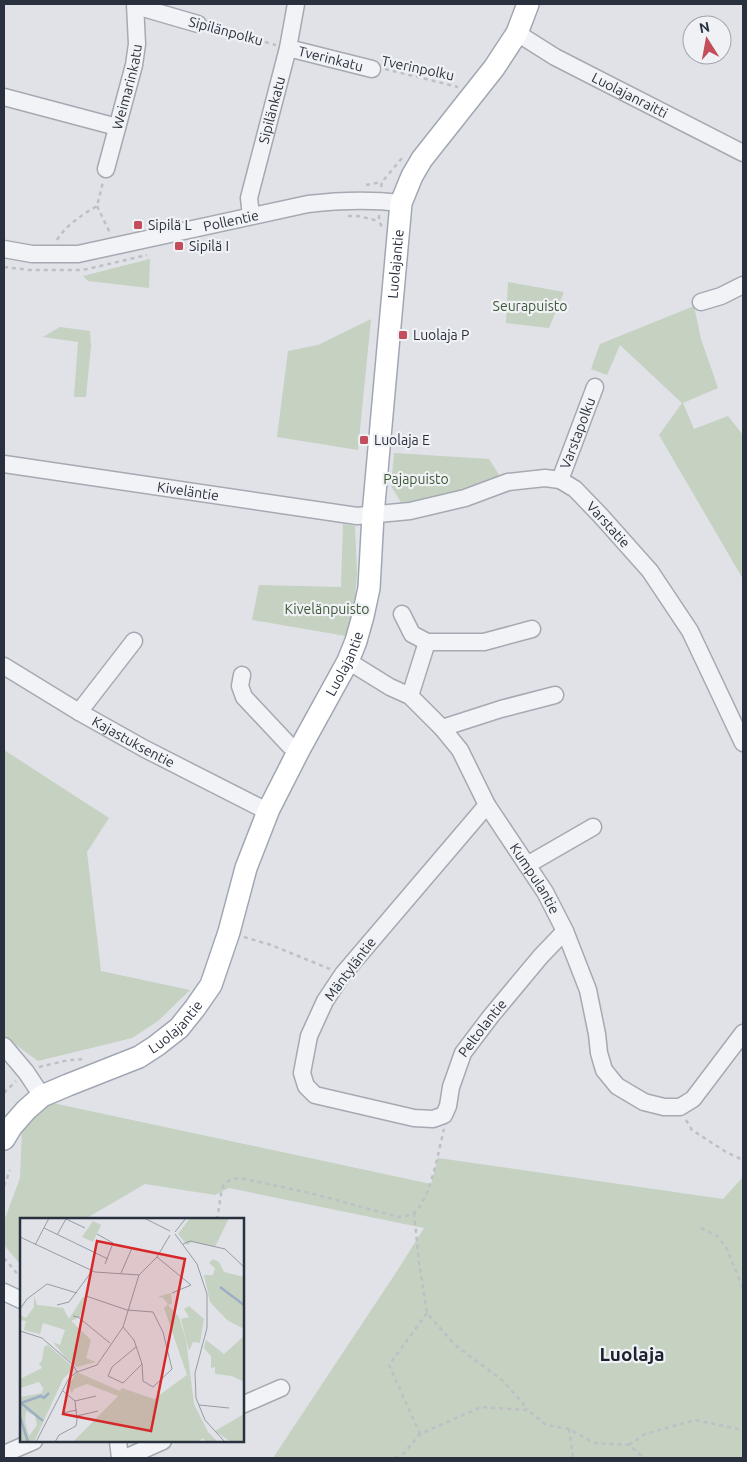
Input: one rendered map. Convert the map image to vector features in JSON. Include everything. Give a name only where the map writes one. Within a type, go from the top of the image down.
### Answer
[{"type":"main road","name":"Luolajantie","points":[[4,1139],[26,1110],[42,1096],[139,1057],[156,1046],[179,1028],[210,985],[229,932],[246,868],[268,809],[348,662],[363,616],[368,588],[401,203],[412,176],[422,159],[494,68],[517,33],[528,4]]},
{"type":"street","name":"Sipilänkatu","points":[[252,216],[249,198],[288,48],[296,4]]},
{"type":"street","name":"Sipilänpolku","points":[[135,5],[198,24]]},
{"type":"street","name":"Weimarinkatu","points":[[106,169],[134,66],[137,44],[135,5]]},
{"type":"street","name":"Luolajanraitti","points":[[517,33],[555,57],[743,153]]},
{"type":"street","name":"Tverinkatu","points":[[288,48],[372,69]]},
{"type":"street","points":[[4,96],[117,127]]},
{"type":"street","name":"Pollentie","points":[[4,251],[32,254],[78,254],[308,204],[344,200],[401,203]]},
{"type":"street","points":[[701,302],[721,296],[743,285]]},
{"type":"street","name":"Varstapolku","points":[[560,480],[594,387]]},
{"type":"street","name":"Kiveläntie","points":[[4,464],[357,516],[373,515]]},
{"type":"street","points":[[373,515],[410,511],[464,498],[508,482],[545,478],[560,480]]},
{"type":"street","name":"Varstatie","points":[[560,480],[575,489],[650,571],[690,631],[743,742]]},
{"type":"street","points":[[402,614],[412,634],[427,642],[484,642],[532,629]]},
{"type":"street","points":[[79,712],[134,641]]},
{"type":"street","points":[[410,696],[427,642]]},
{"type":"street","name":"Kumpulantie","points":[[348,662],[390,687],[410,696],[442,728],[460,750],[488,805],[545,892],[565,932],[588,990],[597,1034],[598,1053],[604,1070],[617,1086],[644,1102],[664,1107],[680,1107]]},
{"type":"street","name":"Kajastuksentie","points":[[4,666],[79,712],[145,749],[259,807],[268,809]]},
{"type":"street","points":[[242,675],[240,686],[244,697],[290,746],[299,750]]},
{"type":"street","points":[[442,728],[501,709],[555,695]]},
{"type":"street","name":"Mäntyläntie","points":[[444,1115],[433,1119],[414,1118],[315,1095],[306,1086],[302,1073],[309,1036],[325,1001],[343,974],[488,805]]},
{"type":"street","points":[[528,865],[593,827]]},
{"type":"street","name":"Peltolantie","points":[[444,1115],[448,1106],[451,1087],[463,1053],[497,1008],[541,956],[565,932]]},
{"type":"street","points":[[680,1107],[693,1099],[743,1033]]},
{"type":"street","points":[[4,1046],[26,1072],[42,1096]]},
{"type":"street","points":[[4,1292],[20,1300]]},
{"type":"street","points":[[244,1404],[280,1388]]},
{"type":"street","points":[[4,1454],[32,1442]]},
{"type":"street","points":[[118,1442],[120,1458]]},
{"type":"street","points":[[125,1458],[161,1442]]},
{"type":"path","name":"Sipilänpolku","points":[[198,24],[288,48]]},
{"type":"path","name":"Tverinpolku","points":[[372,69],[379,68],[459,88]]},
{"type":"path","points":[[106,169],[97,206],[110,234]]},
{"type":"path","points":[[56,246],[62,232],[82,214],[97,206]]},
{"type":"path","points":[[229,932],[270,945],[343,974]]},
{"type":"path","points":[[680,1107],[692,1130],[726,1152],[743,1160]]},
{"type":"path","points":[[217,1218],[222,1188],[227,1180],[232,1178],[240,1178],[310,1193],[399,1217],[414,1213],[425,1198],[428,1189],[444,1129],[444,1115]]},
{"type":"path","points":[[4,1186],[10,1170]]},
{"type":"path","points":[[414,1213],[427,1313],[455,1345],[502,1380],[528,1410],[546,1424],[569,1429],[594,1443],[628,1445],[644,1458]]},
{"type":"path","points":[[701,1228],[717,1236],[726,1247],[743,1288]]},
{"type":"path","points":[[4,1258],[20,1277]]},
{"type":"path","points":[[420,1434],[389,1365],[427,1313]]},
{"type":"path","points":[[395,1458],[404,1453],[420,1434],[481,1407],[528,1410]]},
{"type":"path","points":[[628,1445],[645,1434],[695,1420],[743,1430]]},
{"type":"path","points":[[569,1429],[573,1458]]},
{"type":"green space","points":[[150,259],[149,288],[88,281],[83,276]]},
{"type":"green space","name":"Seurapuisto","points":[[508,282],[564,292],[549,328],[506,323]]},
{"type":"green space","points":[[694,306],[701,339],[718,388],[683,403],[694,429],[728,416],[743,435],[743,579],[659,435],[682,403],[620,345],[607,375],[591,369],[600,344]]},
{"type":"green space","points":[[371,319],[358,450],[277,437],[288,351],[318,345]]},
{"type":"green space","points":[[60,327],[90,331],[91,346],[86,397],[74,397],[78,342],[43,337]]},
{"type":"green space","name":"Pajapuisto","points":[[394,453],[489,459],[501,478],[439,498],[402,504],[391,486]]},
{"type":"green space","name":"Kivelänpuisto","points":[[343,524],[355,526],[357,574],[354,609],[346,636],[252,620],[259,585],[341,587]]},
{"type":"green space","points":[[4,750],[109,818],[87,852],[101,971],[190,990],[158,1021],[132,1038],[38,1061],[4,1036]]},
{"type":"green space","points":[[48,1102],[431,1184],[438,1158],[723,1199],[743,1177],[743,1458],[273,1458],[424,1228],[229,1188],[215,1195],[145,1184],[87,1218],[20,1218],[20,1264],[4,1245],[4,1221],[20,1178],[22,1129]]},
{"type":"place","name":"Sipilä L","points":[[138,225]]},
{"type":"place","name":"Sipilä I","points":[[179,246]]},
{"type":"place","name":"Luolaja P","points":[[403,335]]},
{"type":"place","name":"Luolaja E","points":[[364,440]]},
{"type":"district","name":"Luolaja","points":[[632,1354]]}]
